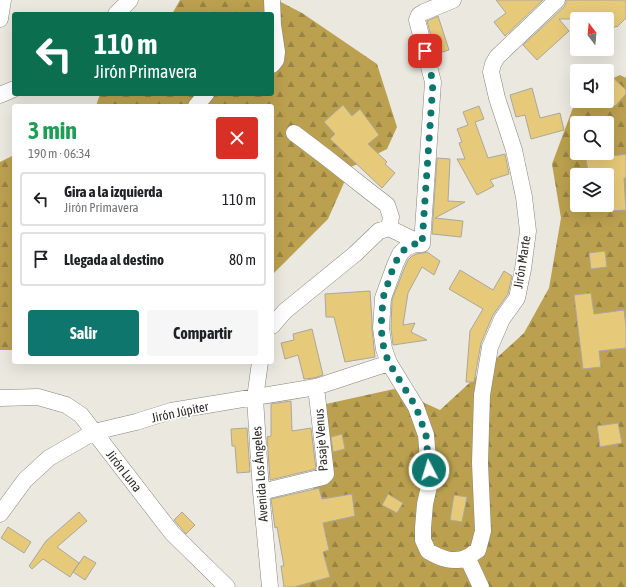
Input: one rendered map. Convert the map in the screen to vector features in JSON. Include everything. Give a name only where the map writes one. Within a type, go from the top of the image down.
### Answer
[{"type":"street","points":[[0,19],[3,0]]},
{"type":"street","points":[[118,12],[130,0]]},
{"type":"street","points":[[272,0],[272,12]]},
{"type":"street","points":[[422,244],[433,82],[417,20],[419,15],[424,12],[453,0]]},
{"type":"street","name":"Jirón Marte","points":[[467,557],[478,550],[483,531],[480,463],[482,395],[490,347],[502,319],[517,298],[523,269],[528,231],[524,197],[514,150],[497,98],[491,72],[497,57],[557,0]]},
{"type":"street","points":[[274,32],[277,52],[276,60],[274,62]]},
{"type":"street","points":[[0,95],[12,91]]},
{"type":"street","points":[[198,104],[204,96]]},
{"type":"street","points":[[294,133],[387,205],[392,217],[389,228]]},
{"type":"street","points":[[274,324],[285,311],[355,254],[379,231],[389,228],[422,244]]},
{"type":"street","points":[[422,244],[414,244],[406,248],[400,254],[394,265],[383,298],[381,328],[384,350],[389,363],[416,407],[426,435],[430,482],[425,504],[423,540],[428,551],[440,558],[454,561],[467,557],[481,587]]},
{"type":"street","name":"Jirón Júpiter","points":[[0,514],[25,480],[49,458],[94,432],[136,422],[171,411],[316,387],[389,363]]},
{"type":"street","name":"Avenida Los Ángeles","points":[[260,364],[255,398],[261,492],[270,587]]},
{"type":"street","name":"Pasaje Venus","points":[[261,492],[323,477],[326,474],[316,387]]},
{"type":"street","name":"Jirón Luna","points":[[0,398],[38,397],[66,405],[81,415],[172,533],[227,587]]},
{"type":"green space","points":[[180,0],[277,0],[302,13],[377,64],[397,127],[387,149],[351,167],[328,219],[274,273],[274,104],[97,104],[99,96],[274,96],[274,12],[173,12]]},
{"type":"green space","points":[[620,75],[626,78],[626,587],[296,587],[298,558],[318,467],[317,406],[394,389],[440,410],[524,333],[549,288],[561,218],[552,164],[573,108],[614,108],[614,78]]},
{"type":"green space","points":[[12,156],[12,350],[0,350],[0,162]]},
{"type":"building","points":[[496,0],[543,0],[505,36],[494,22],[506,13]]},
{"type":"building","points":[[566,0],[626,0],[626,18],[614,28],[614,12],[570,12],[570,19],[559,19],[569,31],[537,60],[523,45],[564,7]]},
{"type":"building","points":[[438,16],[449,50],[436,54],[427,21]]},
{"type":"building","points":[[614,79],[626,90],[626,94],[615,106]]},
{"type":"building","points":[[532,88],[540,118],[560,113],[564,130],[531,139],[525,115],[516,117],[510,95]]},
{"type":"building","points":[[343,105],[352,116],[360,109],[379,135],[368,144],[387,162],[385,164],[395,173],[382,188],[330,139],[335,134],[324,122]]},
{"type":"building","points":[[479,106],[484,119],[475,122],[488,158],[505,154],[509,174],[490,180],[494,186],[477,195],[457,159],[465,159],[459,143],[462,142],[457,129],[468,125],[463,112]]},
{"type":"building","points":[[626,154],[626,178],[624,178],[626,210],[614,211],[614,168],[588,168],[586,160],[614,160],[614,156]]},
{"type":"building","points":[[437,158],[450,159],[448,201],[465,202],[435,218],[463,221],[461,237],[432,234]]},
{"type":"building","points":[[605,251],[607,267],[591,269],[589,253]]},
{"type":"building","points":[[427,252],[440,261],[434,275],[422,267],[408,293],[403,325],[415,323],[411,332],[427,340],[393,345],[391,328],[392,300],[408,260],[416,254]]},
{"type":"building","points":[[460,270],[493,290],[504,271],[512,276],[508,294],[493,315],[481,343],[474,382],[466,382],[470,331],[483,309],[449,289]]},
{"type":"building","points":[[370,291],[375,357],[345,362],[334,317],[326,317],[325,294]]},
{"type":"building","points":[[591,293],[594,314],[624,310],[626,348],[599,351],[601,367],[583,369],[574,295]]},
{"type":"building","points":[[312,329],[323,375],[304,379],[298,355],[285,359],[281,343],[294,340],[293,334]]},
{"type":"building","points":[[291,401],[292,431],[311,428],[316,469],[270,480],[267,437],[271,436],[271,404]]},
{"type":"building","points":[[618,423],[622,443],[600,447],[597,426]]},
{"type":"building","points":[[247,428],[250,472],[237,473],[235,446],[232,446],[231,429]]},
{"type":"building","points":[[342,434],[345,449],[333,452],[331,437]]},
{"type":"building","points":[[319,488],[322,499],[352,494],[355,516],[323,523],[329,550],[323,552],[330,577],[294,587],[284,587],[281,566],[284,566],[277,527],[275,528],[271,499]]},
{"type":"building","points":[[388,494],[403,503],[397,513],[382,505]]},
{"type":"building","points":[[454,495],[467,497],[462,522],[450,520]]},
{"type":"building","points":[[79,512],[87,521],[57,547],[79,563],[70,577],[43,559],[32,569],[29,566],[46,541]]},
{"type":"building","points":[[182,512],[195,525],[186,534],[174,520]]},
{"type":"building","points":[[8,527],[31,542],[24,553],[1,538]]},
{"type":"building","points":[[84,556],[96,563],[85,580],[73,572]]},
{"type":"route","points":[[425,51],[433,82],[422,244],[414,244],[406,248],[400,254],[394,265],[383,298],[381,328],[384,350],[389,363],[416,407],[426,435],[429,470]]}]
